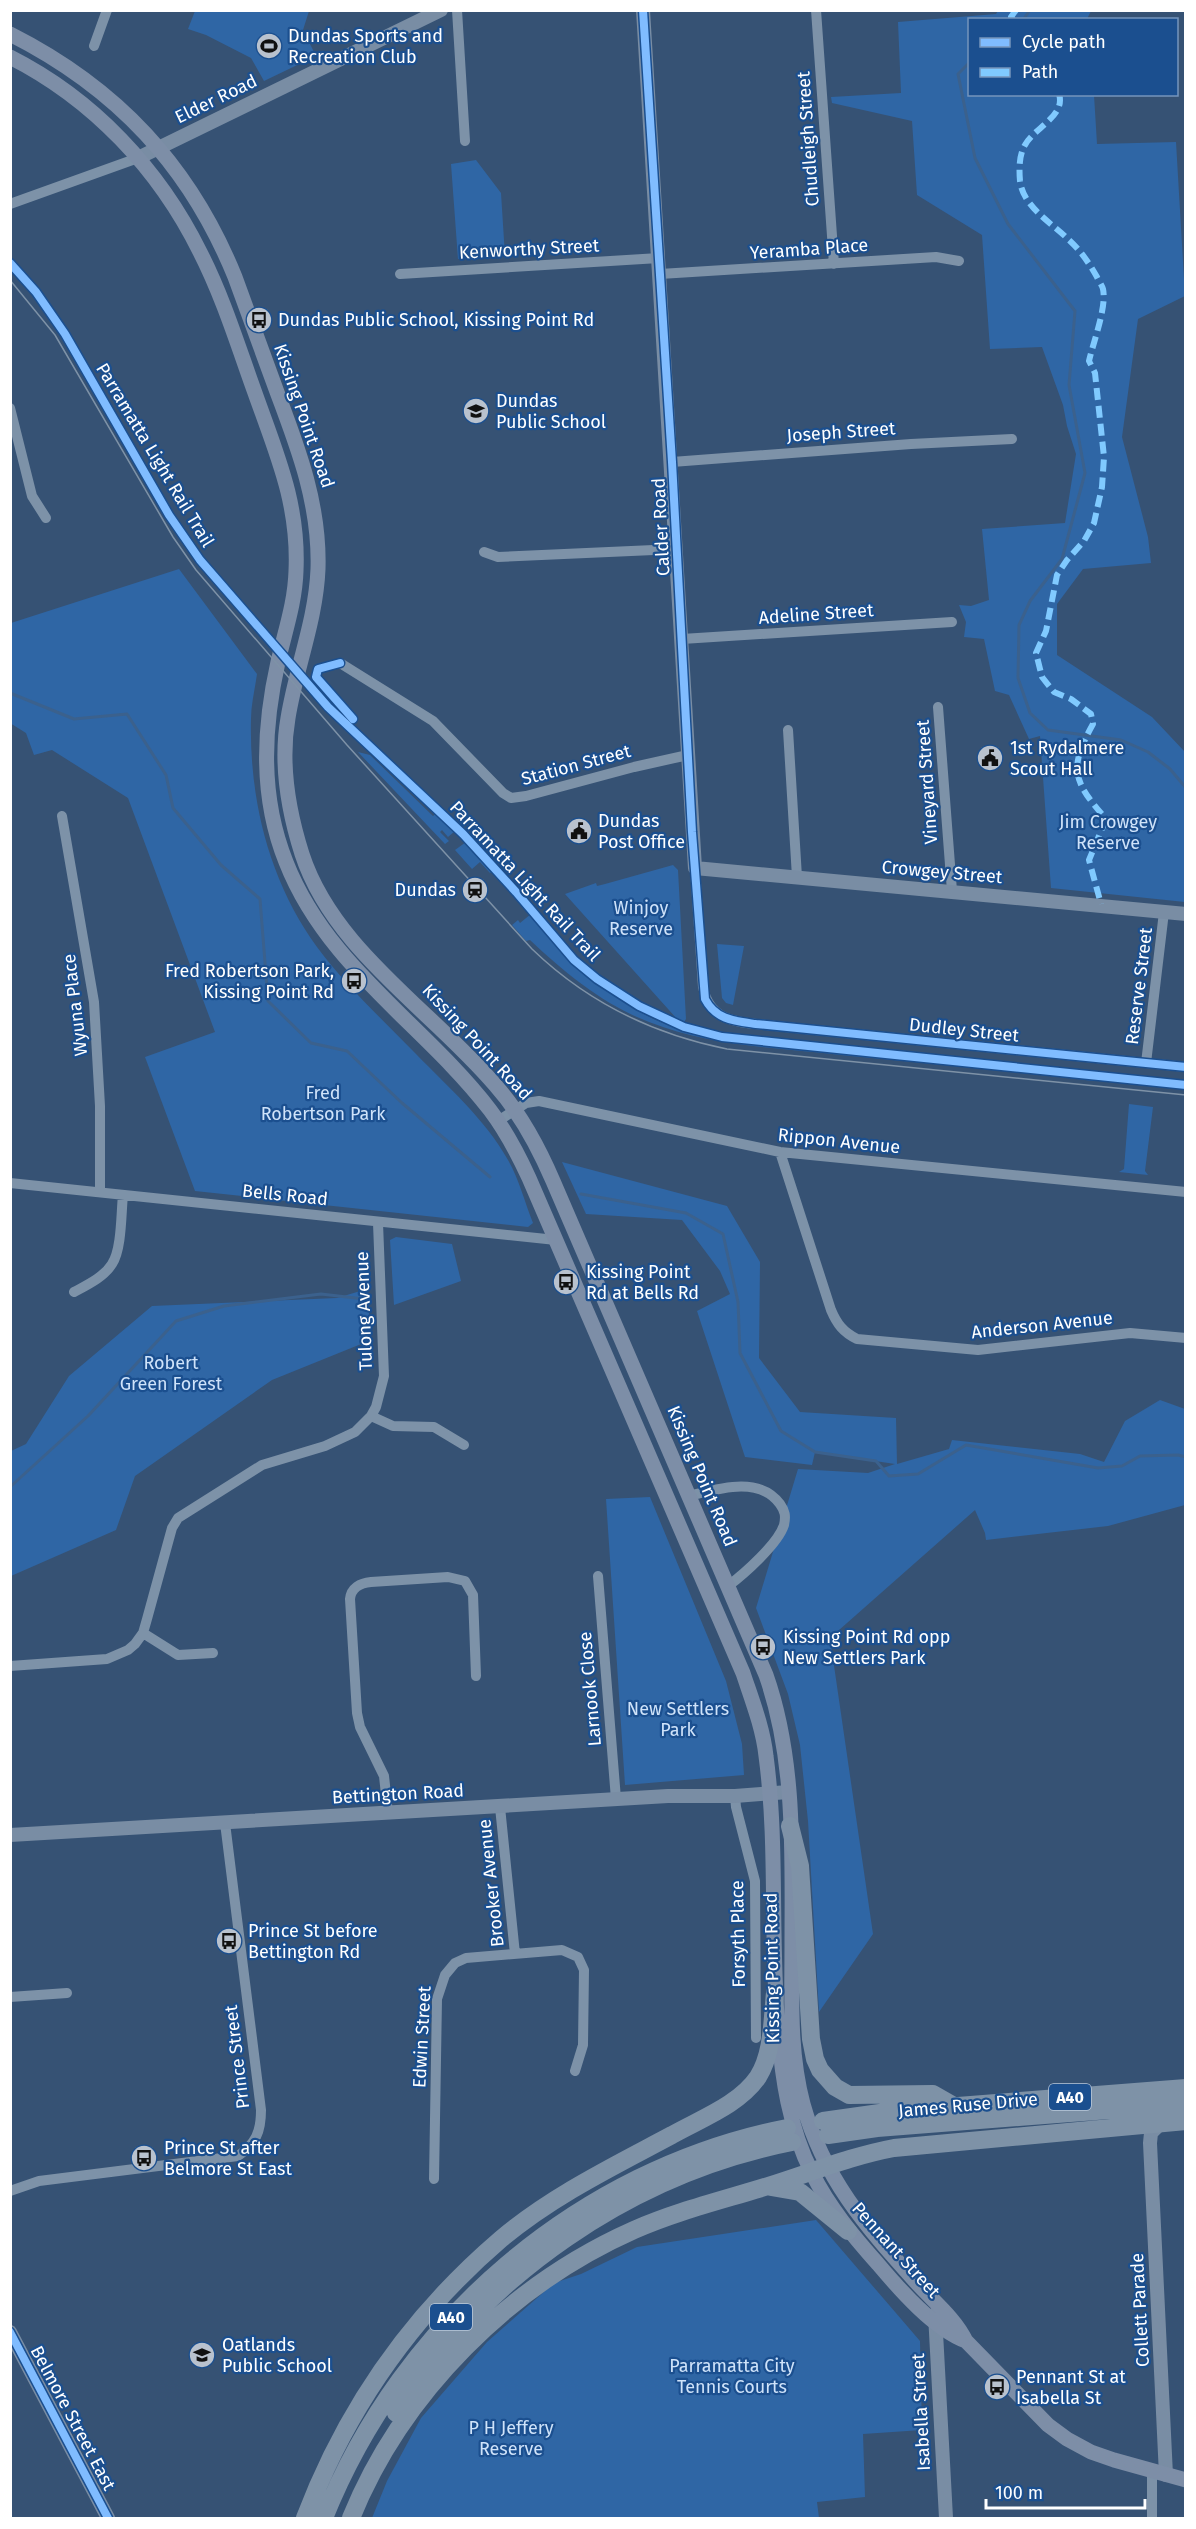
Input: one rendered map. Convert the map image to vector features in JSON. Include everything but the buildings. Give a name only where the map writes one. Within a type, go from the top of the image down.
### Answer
[{"type":"highway","points":[[789,1826],[800,1866],[811,2039],[820,2070],[835,2087],[849,2095],[933,2094],[954,2106]]},
{"type":"highway","points":[[305,2518],[318,2485],[352,2415],[394,2350],[418,2322],[472,2265],[533,2216],[604,2171],[703,2119],[742,2093],[759,2076],[770,2049],[775,1993]]},
{"type":"highway","name":"James Ruse Drive","points":[[1185,2088],[954,2106],[825,2128],[877,2128],[1185,2104]]},
{"type":"highway","points":[[351,2518],[392,2440],[422,2398],[460,2354],[512,2306],[569,2265],[633,2230],[668,2215],[766,2187],[816,2163],[859,2154],[894,2148],[1185,2121]]},
{"type":"highway","name":"A40","points":[[324,2518],[349,2462],[387,2397],[408,2367],[456,2311],[514,2258],[576,2214],[644,2176],[754,2134],[790,2135],[652,2189],[588,2223],[532,2263],[474,2314],[422,2376],[383,2433],[341,2518]]},
{"type":"highway","points":[[766,2187],[800,2192],[848,2231]]},
{"type":"main road","name":"Kissing Point Road","points":[[10,34],[43,50],[98,88],[127,112],[159,147],[193,196],[223,249],[299,450],[310,489],[318,549],[316,592],[287,720],[285,760],[288,798],[303,856],[327,906],[349,935],[482,1070],[516,1109],[554,1181],[766,1675],[776,1706],[785,1749],[789,1826],[792,2046],[816,2163]]},
{"type":"main road","name":"Kissing Point Road","points":[[10,57],[61,87],[87,106],[138,158],[171,200],[207,265],[277,453],[293,508],[296,552],[294,596],[272,690],[266,750],[270,805],[284,859],[312,916],[336,948],[474,1092],[498,1121],[516,1150],[743,1674],[756,1711],[766,1754],[770,1794],[775,1993],[788,2105],[816,2163]]},
{"type":"main road","name":"Pennant Street","points":[[816,2163],[848,2231],[889,2277],[951,2336],[966,2341]]},
{"type":"main road","name":"Pennant Street","points":[[816,2163],[864,2223],[958,2325],[966,2341],[1048,2425],[1091,2452],[1185,2480]]},
{"type":"street","points":[[94,46],[107,10]]},
{"type":"street","name":"Elder Road","points":[[138,158],[441,10]]},
{"type":"street","points":[[457,10],[465,141]]},
{"type":"street","name":"Calder Road","points":[[643,10],[705,999],[710,1009],[718,1015],[740,1021]]},
{"type":"street","name":"Chudleigh Street","points":[[816,10],[834,264]]},
{"type":"street","points":[[10,204],[138,158]]},
{"type":"street","name":"Yeramba Place","points":[[660,274],[936,257],[959,261]]},
{"type":"street","name":"Kenworthy Street","points":[[400,274],[659,258]]},
{"type":"street","points":[[10,408],[32,496],[46,519]]},
{"type":"street","name":"Joseph Street","points":[[672,462],[1012,439]]},
{"type":"street","points":[[484,552],[498,557],[676,549]]},
{"type":"street","name":"Adeline Street","points":[[682,639],[952,622]]},
{"type":"street","name":"Station Street","points":[[340,663],[433,720],[503,793],[511,798],[688,755]]},
{"type":"street","name":"Vineyard Street","points":[[938,707],[952,891]]},
{"type":"street","points":[[788,730],[798,877]]},
{"type":"street","name":"Wyuna Place","points":[[62,816],[94,1002],[100,1106],[100,1192]]},
{"type":"street","name":"Crowgey Street","points":[[695,868],[1185,914]]},
{"type":"street","name":"Reserve Street","points":[[1146,1063],[1164,912]]},
{"type":"street","name":"Dudley Street","points":[[740,1021],[1185,1067]]},
{"type":"street","name":"Rippon Avenue","points":[[498,1121],[526,1103],[539,1101],[780,1152],[1185,1192]]},
{"type":"street","name":"Anderson Avenue","points":[[780,1152],[831,1310],[837,1323],[846,1333],[857,1339],[978,1350],[1130,1332],[1185,1338]]},
{"type":"street","name":"Bells Road","points":[[10,1184],[556,1240]]},
{"type":"street","points":[[74,1292],[98,1277],[112,1264],[118,1246],[123,1195]]},
{"type":"street","name":"Tulong Avenue","points":[[142,1633],[172,1528],[178,1518],[262,1465],[325,1446],[346,1437],[371,1416],[380,1397],[384,1376],[378,1223]]},
{"type":"street","points":[[371,1416],[393,1426],[434,1427],[464,1445]]},
{"type":"street","points":[[689,1496],[725,1488],[752,1487],[765,1490],[777,1499],[785,1511],[784,1524],[778,1537],[746,1572],[728,1586]]},
{"type":"street","name":"Larnook Close","points":[[598,1576],[616,1799]]},
{"type":"street","points":[[388,1813],[384,1776],[360,1726],[357,1713],[350,1599],[352,1590],[360,1584],[371,1582],[448,1577],[465,1581],[472,1595],[476,1676]]},
{"type":"street","points":[[10,1665],[107,1659],[128,1650],[142,1633],[178,1655],[213,1653]]},
{"type":"street","name":"Bettington Road","points":[[10,1835],[616,1799],[735,1796],[788,1792]]},
{"type":"street","name":"Forsyth Place","points":[[735,1796],[755,1881],[756,2038]]},
{"type":"street","name":"Brooker Avenue","points":[[500,1807],[515,1954],[568,1951],[578,1957],[582,1963],[584,1977],[583,2044],[575,2071]]},
{"type":"street","name":"Prince Street","points":[[10,2191],[39,2181],[238,2156],[256,2139],[261,2127],[261,2110],[225,1822]]},
{"type":"street","name":"Edwin Street","points":[[434,2180],[437,1999],[441,1982],[449,1968],[460,1960],[515,1954]]},
{"type":"street","points":[[10,1997],[67,1993]]},
{"type":"street","points":[[1150,2143],[1150,2133],[1161,2123]]},
{"type":"street","points":[[1135,2125],[1146,2130],[1150,2143]]},
{"type":"street","name":"Collett Parade","points":[[1150,2143],[1159,2474]]},
{"type":"street","name":"Isabella Street","points":[[936,2303],[934,2320],[946,2518]]},
{"type":"street","name":"Belmore Street East","points":[[10,2332],[108,2518]]},
{"type":"street","points":[[1152,2518],[1159,2474]]},
{"type":"green space","name":"Dundas Sports and Recreation Club","points":[[195,11],[309,11],[303,30],[316,56],[264,81],[251,58],[206,35],[188,29]]},
{"type":"green space","name":"Jim Crowgey Reserve","points":[[998,11],[1091,11],[1088,18],[968,18],[968,96],[1094,96],[1097,144],[1176,142],[1185,296],[1138,319],[1122,437],[1148,537],[1151,563],[1083,569],[1057,604],[1057,655],[1152,717],[1185,752],[1185,902],[1051,888],[1040,736],[1029,739],[1009,695],[995,691],[984,639],[964,637],[966,622],[959,605],[971,606],[989,600],[982,529],[1065,523],[1076,454],[1063,405],[1042,347],[990,349],[982,235],[917,195],[912,121],[832,103],[831,97],[901,93],[898,22],[996,14]]},
{"type":"green space","points":[[476,160],[501,193],[505,256],[458,259],[451,164]]},
{"type":"green space","name":"Fred Robertson Park","points":[[179,569],[257,674],[251,713],[251,749],[258,809],[274,867],[300,922],[340,975],[465,1104],[499,1145],[515,1175],[533,1223],[528,1227],[195,1191],[145,1057],[215,1032],[128,798],[52,750],[34,755],[26,733],[10,723],[11,623]]},
{"type":"green space","points":[[358,752],[370,755],[433,816],[437,813],[455,831],[448,837],[442,830],[440,832],[449,841],[445,844]]},
{"type":"green space","points":[[466,842],[493,870],[490,873],[480,862],[472,869],[455,850]]},
{"type":"green space","name":"Winjoy Reserve","points":[[673,865],[678,870],[686,1019],[684,1022],[677,1019],[565,894],[596,883],[597,886]]},
{"type":"green space","points":[[531,914],[569,955],[610,992],[642,1013],[689,1032],[766,1045],[1065,1074],[1065,1076],[1094,1077],[1094,1081],[744,1045],[672,1030],[616,1007],[571,976],[530,940],[526,941],[512,925],[518,920],[520,923]]},
{"type":"green space","points":[[717,944],[744,946],[733,1005],[726,1003],[722,998]]},
{"type":"green space","points":[[1129,1104],[1153,1107],[1145,1171],[1148,1175],[1119,1172],[1124,1169]]},
{"type":"green space","points":[[562,1162],[727,1206],[760,1262],[759,1358],[800,1412],[896,1418],[897,1464],[949,1449],[952,1440],[1080,1454],[1104,1462],[1125,1421],[1160,1400],[1185,1409],[1185,1505],[1108,1526],[986,1540],[975,1510],[830,1638],[873,1934],[819,2012],[808,1821],[800,1745],[788,1694],[756,1608],[798,1469],[868,1473],[895,1464],[815,1452],[812,1465],[745,1457],[697,1311],[730,1294],[720,1271],[682,1220],[586,1214]]},
{"type":"green space","points":[[396,1237],[452,1244],[461,1281],[394,1305],[390,1240]]},
{"type":"green space","name":"Robert Green Forest","points":[[367,1289],[371,1340],[272,1380],[135,1476],[116,1530],[11,1576],[11,1451],[26,1444],[69,1376],[152,1306],[337,1298]]},
{"type":"green space","name":"New Settlers Park","points":[[650,1497],[726,1681],[742,1744],[744,1775],[625,1785],[606,1499]]},
{"type":"green space","name":"Parramatta City Tennis Courts","points":[[816,2220],[920,2341],[922,2430],[863,2434],[865,2497],[817,2502],[819,2518],[372,2518],[387,2481],[421,2418],[487,2342],[554,2283],[581,2274],[637,2247]]},
{"type":"waterway","points":[[1024,18],[1030,10]]},
{"type":"waterway","points":[[968,64],[958,74],[975,158],[1008,224],[1075,311],[1069,385],[1085,473],[1062,559],[1030,601],[1019,625],[1018,678],[1030,713],[1048,730],[1121,740],[1148,752],[1170,769],[1186,788]]},
{"type":"waterway","points":[[10,693],[74,719],[127,714],[166,775],[173,808],[221,865],[260,899],[268,1001],[311,1043],[347,1051],[402,1103],[490,1177]]},
{"type":"waterway","points":[[581,1194],[686,1213],[723,1234],[738,1302],[740,1353],[781,1431],[815,1452],[876,1461],[889,1476],[918,1474],[966,1445],[1098,1468],[1122,1466],[1140,1456],[1178,1455],[1186,1457]]},
{"type":"waterway","points":[[10,1487],[88,1416],[176,1321],[224,1306],[321,1294],[364,1299]]},
{"type":"tram line","points":[[10,280],[55,335],[173,537],[196,570],[347,745],[532,949],[576,985],[622,1014],[647,1025],[699,1043],[727,1049],[1186,1095]]},
{"type":"marked path","points":[[1012,18],[1016,10]]},
{"type":"marked path","points":[[1059,96],[1060,102],[1054,115],[1029,139],[1023,149],[1020,181],[1022,190],[1032,207],[1077,248],[1103,289],[1103,305],[1089,361],[1095,373],[1104,457],[1102,487],[1094,523],[1084,541],[1057,575],[1046,631],[1036,653],[1042,677],[1054,692],[1071,699],[1091,714],[1093,724],[1085,739],[1077,764],[1081,784],[1106,819],[1089,860],[1101,904]]},
{"type":"cycle path","points":[[643,10],[672,462],[692,832],[705,999],[709,1006],[720,1015],[748,1023],[1186,1067]]},
{"type":"cycle path","name":"Parramatta Light Rail Trail","points":[[10,263],[36,292],[65,334],[169,515],[200,560],[328,707],[463,834],[574,960],[597,979],[639,1006],[684,1027],[722,1037],[1186,1085]]},
{"type":"cycle path","points":[[340,663],[318,669],[316,677],[353,719]]},
{"type":"cycle path","points":[[10,2332],[108,2518]]},
{"type":"place","name":"Dundas Sports and Recreation Club","points":[[269,46]]},
{"type":"place","name":"Dundas Public School, Kissing Point Rd","points":[[259,320]]},
{"type":"place","name":"Dundas Public School","points":[[476,411]]},
{"type":"place","name":"1st Rydalmere Scout Hall","points":[[990,758]]},
{"type":"place","name":"Dundas Post Office","points":[[579,831]]},
{"type":"place","name":"Dundas","points":[[475,890]]},
{"type":"place","name":"Fred Robertson Park, Kissing Point Rd","points":[[354,981]]},
{"type":"place","name":"Kissing Point Rd at Bells Rd","points":[[566,1282]]},
{"type":"place","name":"Kissing Point Rd opp New Settlers Park","points":[[763,1647]]},
{"type":"place","name":"Prince St before Bettington Rd","points":[[229,1941]]},
{"type":"place","name":"Prince St after Belmore St East","points":[[144,2158]]},
{"type":"place","name":"Oatlands Public School","points":[[202,2355]]},
{"type":"place","name":"Pennant St at Isabella St","points":[[997,2387]]},
{"type":"park label","name":"P H Jeffery Reserve","points":[[511,2438]]}]
